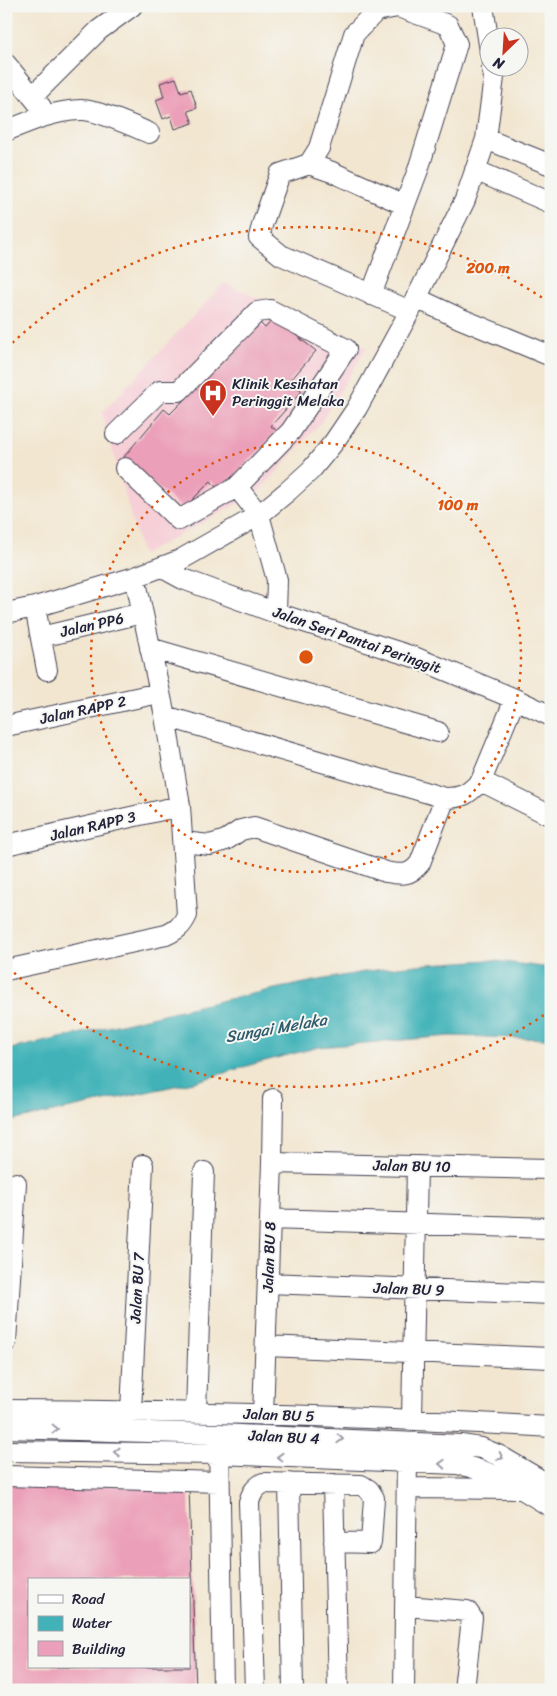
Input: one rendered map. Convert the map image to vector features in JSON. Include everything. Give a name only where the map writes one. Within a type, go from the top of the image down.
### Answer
[{"type":"street","points":[[33,96],[99,30],[132,6]]},
{"type":"street","points":[[483,6],[486,28]]},
{"type":"street","points":[[309,164],[319,148],[354,34],[376,12],[398,7],[446,16],[457,44],[418,170],[371,295]]},
{"type":"street","points":[[6,64],[47,114]]},
{"type":"street","points":[[6,613],[35,607],[135,577],[180,560],[259,515],[311,470],[334,442],[357,408],[413,304],[465,200],[486,139],[494,78]]},
{"type":"street","points":[[6,131],[47,114],[82,110],[110,118],[149,133]]},
{"type":"street","points":[[486,139],[551,165]]},
{"type":"street","points":[[405,205],[332,172],[309,164],[280,174],[259,237],[281,256],[371,295],[413,304],[459,318],[551,356]]},
{"type":"street","points":[[475,170],[551,203]]},
{"type":"street","points":[[116,434],[160,391],[179,390],[258,312],[270,310],[346,349],[291,431],[237,487],[179,520],[125,468]]},
{"type":"street","points":[[237,487],[259,515],[277,580],[276,613]]},
{"type":"street","name":"Jalan Seri Pantai Peringgit","points":[[166,565],[170,572],[176,576],[276,613],[414,657],[551,716]]},
{"type":"street","points":[[6,970],[166,935],[183,925],[187,915],[180,806],[164,716],[135,577]]},
{"type":"street","points":[[35,607],[47,670]]},
{"type":"street","name":"Jalan PP6","points":[[41,637],[142,613]]},
{"type":"street","points":[[150,648],[438,732]]},
{"type":"street","name":"Jalan RAPP 2","points":[[6,726],[159,693]]},
{"type":"street","points":[[164,716],[444,798],[460,798],[481,781],[515,699]]},
{"type":"street","points":[[481,781],[551,816]]},
{"type":"street","points":[[183,842],[210,845],[226,840],[241,830],[254,827],[386,872],[407,874],[415,869],[420,862],[444,798]]},
{"type":"street","name":"Jalan RAPP 3","points":[[6,845],[180,806]]},
{"type":"street","name":"Jalan BU 8","points":[[263,1415],[273,1099]]},
{"type":"street","name":"Jalan BU 10","points":[[272,1163],[551,1169]]},
{"type":"street","name":"Jalan BU 7","points":[[131,1410],[143,1165]]},
{"type":"street","points":[[412,1419],[417,1166]]},
{"type":"street","points":[[196,1412],[204,1172]]},
{"type":"street","points":[[6,1342],[9,1252],[16,1183]]},
{"type":"street","points":[[270,1219],[551,1228]]},
{"type":"street","name":"Jalan BU 9","points":[[268,1283],[551,1294]]},
{"type":"street","points":[[266,1346],[551,1358]]},
{"type":"street","name":"Jalan BU 5","points":[[6,1410],[196,1412],[412,1419],[551,1427]]},
{"type":"street","name":"Jalan BU 4","points":[[6,1428],[219,1434],[461,1445],[481,1448],[518,1466],[551,1486]]},
{"type":"street","points":[[219,1434],[222,1690]]},
{"type":"street","name":"Jalan BU 4","points":[[6,1451],[219,1454],[457,1464],[478,1468],[498,1475],[551,1507]]},
{"type":"street","points":[[404,1690],[407,1462]]},
{"type":"street","points":[[6,1476],[220,1482]]},
{"type":"street","points":[[255,1690],[249,1502],[251,1493],[263,1483],[360,1485],[369,1490],[374,1498],[372,1543],[334,1542]]},
{"type":"street","points":[[289,1484],[293,1690]]},
{"type":"street","points":[[334,1484],[338,1690]]},
{"type":"street","points":[[408,1488],[523,1490]]},
{"type":"street","points":[[406,1606],[467,1611],[472,1618],[464,1690]]},
{"type":"shaded area","name":"Klinik Kesihatan Peringgit Melaka","points":[[224,283],[367,347],[321,422],[258,493],[142,555],[102,413]]},
{"type":"water","name":"Sungai Melaka","points":[[488,960],[551,968],[551,1039],[450,1036],[319,1047],[198,1081],[6,1122],[6,1050],[324,979],[399,967]]},
{"type":"building","points":[[176,78],[181,92],[191,89],[197,108],[188,111],[193,123],[175,129],[171,116],[163,119],[156,100],[164,97],[160,83]]},
{"type":"building","points":[[274,318],[316,351],[290,381],[302,391],[271,426],[277,431],[220,492],[211,481],[183,509],[123,458],[164,409],[170,414],[260,323],[265,328]]},
{"type":"building","points":[[6,1482],[189,1488],[196,1690],[6,1690]]},
{"type":"place","name":"Klinik Kesihatan Peringgit Melaka","points":[[213,417]]}]
